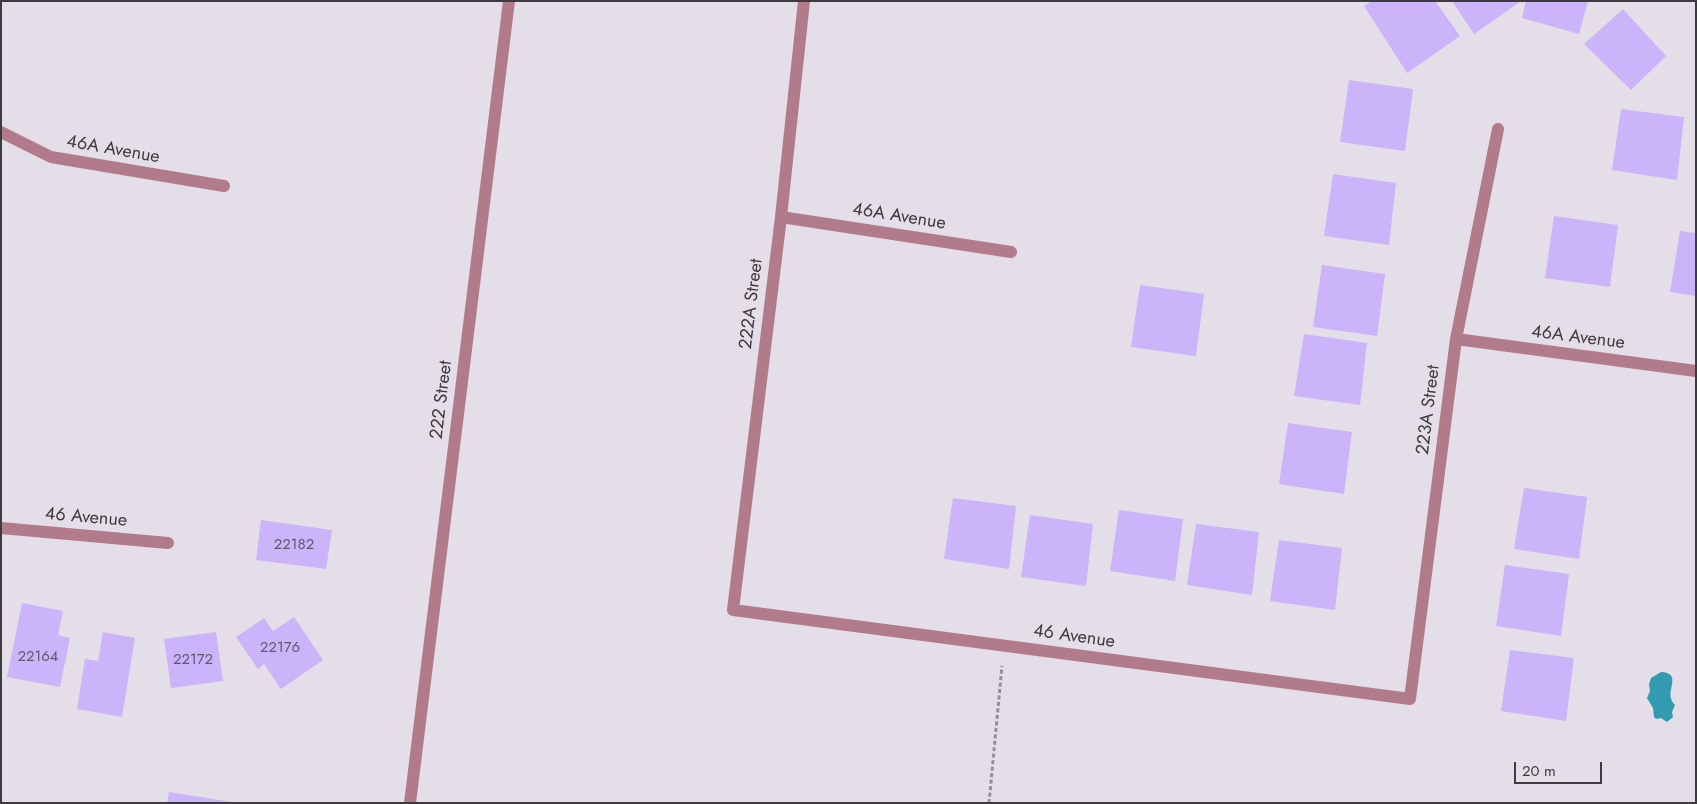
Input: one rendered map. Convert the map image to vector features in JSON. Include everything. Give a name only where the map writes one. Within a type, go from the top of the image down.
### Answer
[{"type":"street","name":"222 Street","points":[[410,803],[509,1]]},
{"type":"street","name":"222A Street","points":[[733,610],[781,217],[804,1]]},
{"type":"street","name":"223A Street","points":[[1410,699],[1456,339],[1498,129]]},
{"type":"street","name":"46A Avenue","points":[[1,132],[51,157],[224,186]]},
{"type":"street","name":"46A Avenue","points":[[781,217],[1011,252]]},
{"type":"street","name":"46A Avenue","points":[[1456,339],[1696,371]]},
{"type":"street","name":"46 Avenue","points":[[1,528],[168,543]]},
{"type":"street","name":"46 Avenue","points":[[733,610],[1410,699]]},
{"type":"path","points":[[989,803],[1004,646]]},
{"type":"water","points":[[1661,672],[1671,675],[1672,678],[1671,700],[1675,705],[1672,712],[1673,717],[1667,722],[1661,718],[1656,719],[1654,717],[1653,708],[1647,698],[1650,691],[1649,684],[1651,678]]},
{"type":"building","points":[[1372,1],[1435,1],[1460,36],[1407,73],[1364,6]]},
{"type":"building","points":[[1452,1],[1521,1],[1474,34]]},
{"type":"building","points":[[1526,1],[1588,1],[1579,34],[1522,18]]},
{"type":"building","points":[[1623,9],[1666,56],[1631,90],[1584,44]]},
{"type":"building","points":[[1349,80],[1413,89],[1405,151],[1340,142]]},
{"type":"building","points":[[1621,109],[1684,117],[1677,180],[1612,170]]},
{"type":"building","points":[[1333,174],[1396,183],[1389,245],[1324,236]]},
{"type":"building","points":[[1554,216],[1618,225],[1610,287],[1545,278]]},
{"type":"building","points":[[1680,231],[1696,233],[1696,296],[1670,292]]},
{"type":"building","points":[[1322,265],[1385,274],[1377,336],[1313,327]]},
{"type":"building","points":[[1140,285],[1204,294],[1196,356],[1131,347]]},
{"type":"building","points":[[1304,334],[1367,343],[1360,405],[1294,396]]},
{"type":"building","points":[[1288,423],[1352,432],[1344,494],[1279,484]]},
{"type":"building","points":[[1524,488],[1587,497],[1579,559],[1514,549]]},
{"type":"building","points":[[953,498],[1016,506],[1009,569],[944,559]]},
{"type":"building","points":[[1119,510],[1183,519],[1175,581],[1110,571]]},
{"type":"building","points":[[1030,515],[1093,524],[1086,586],[1021,577]]},
{"type":"building","points":[[261,520],[332,530],[326,569],[256,560]]},
{"type":"building","points":[[1196,524],[1259,532],[1252,595],[1187,585]]},
{"type":"building","points":[[1279,540],[1342,548],[1335,610],[1270,601]]},
{"type":"building","points":[[1505,565],[1569,574],[1561,636],[1496,626]]},
{"type":"building","points":[[22,603],[63,611],[58,635],[70,638],[60,687],[7,677]]},
{"type":"building","points":[[294,617],[323,660],[281,689],[264,664],[258,669],[236,637],[264,618],[273,631]]},
{"type":"building","points":[[103,632],[135,638],[122,717],[77,709],[85,659],[98,661]]},
{"type":"building","points":[[216,632],[223,681],[171,688],[164,639]]},
{"type":"building","points":[[1510,650],[1574,658],[1566,721],[1501,711]]},
{"type":"building","points":[[169,792],[232,802],[232,803],[167,803]]}]
